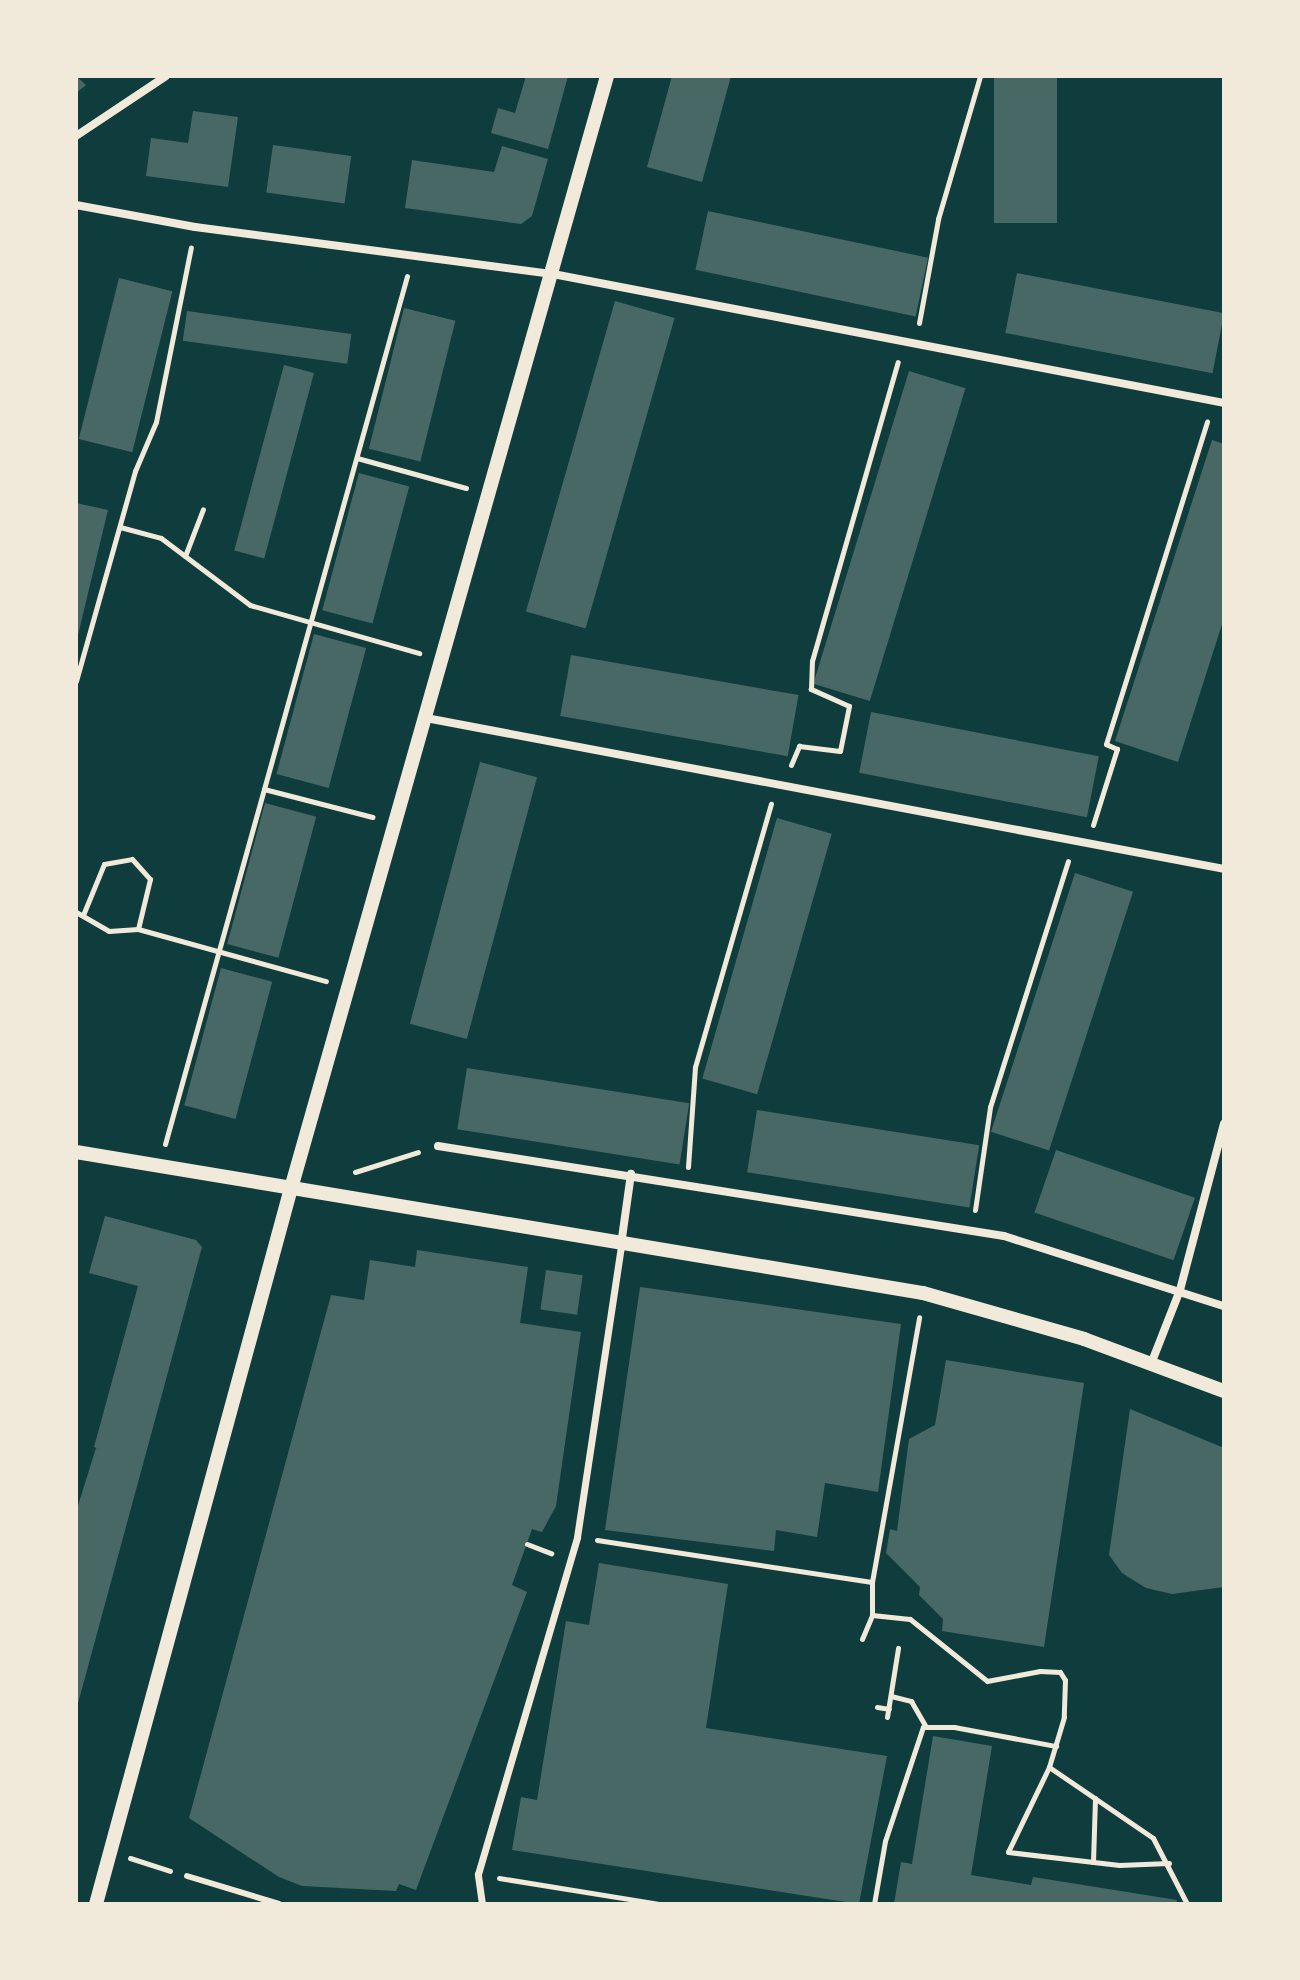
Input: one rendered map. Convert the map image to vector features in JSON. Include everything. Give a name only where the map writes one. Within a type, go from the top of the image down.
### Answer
[{"type":"street","points":[[76,136],[166,76]]},
{"type":"street","points":[[96,1904],[290,1192],[607,76]]},
{"type":"street","points":[[76,217],[78,205],[195,227],[553,274],[1224,403]]},
{"type":"street","points":[[426,718],[1090,840],[1224,869]]},
{"type":"street","points":[[1151,1365],[1180,1290],[1224,1124]]},
{"type":"street","points":[[438,1146],[971,1230],[1180,1290],[1224,1306]]},
{"type":"street","points":[[76,1152],[290,1192],[923,1293],[1084,1339],[1224,1391]]},
{"type":"street","points":[[482,1904],[478,1874],[577,1537],[631,1174]]},
{"type":"lane","points":[[187,1876],[279,1904]]},
{"type":"path","points":[[915,343],[938,219],[980,76]]},
{"type":"path","points":[[76,681],[119,527],[156,422],[195,227]]},
{"type":"path","points":[[159,1167],[413,255]]},
{"type":"path","points":[[686,1184],[695,1067],[781,784],[799,746],[840,751],[849,706],[811,689],[812,661],[903,341]]},
{"type":"path","points":[[1090,840],[1117,749],[1106,744],[1213,401]]},
{"type":"path","points":[[357,458],[490,495]]},
{"type":"path","points":[[185,556],[203,509]]},
{"type":"path","points":[[119,527],[161,538],[250,605],[443,660]]},
{"type":"path","points":[[264,789],[396,823]]},
{"type":"path","points":[[971,1230],[990,1107],[1075,838]]},
{"type":"path","points":[[83,915],[104,864],[132,859],[150,879],[138,929]]},
{"type":"path","points":[[76,912],[109,931],[138,929],[349,987]]},
{"type":"path","points":[[349,1173],[438,1146]]},
{"type":"path","points":[[862,1639],[872,1615],[872,1582],[923,1293]]},
{"type":"path","points":[[577,1537],[872,1582]]},
{"type":"path","points":[[872,1615],[910,1619],[987,1681],[1060,1672],[1066,1696],[1056,1746],[1008,1852],[1093,1862],[1169,1863]]},
{"type":"path","points":[[887,1717],[898,1648]]},
{"type":"path","points":[[891,1696],[911,1701],[926,1727]]},
{"type":"path","points":[[877,1707],[889,1709]]},
{"type":"path","points":[[874,1904],[885,1841],[897,1817],[919,1731],[926,1727],[954,1727],[1056,1746]]},
{"type":"path","points":[[1049,1767],[1153,1838],[1169,1863],[1187,1904]]},
{"type":"path","points":[[1093,1862],[1095,1797]]},
{"type":"path","points":[[111,1852],[187,1876]]},
{"type":"path","points":[[478,1874],[659,1904]]},
{"type":"building","points":[[76,76],[86,85],[76,93]]},
{"type":"building","points":[[526,76],[568,76],[548,149],[491,133],[498,108],[515,113]]},
{"type":"building","points":[[672,76],[731,76],[702,182],[647,167]]},
{"type":"building","points":[[994,76],[1057,76],[1057,223],[994,223]]},
{"type":"building","points":[[193,111],[238,117],[228,187],[146,176],[151,138],[188,143]]},
{"type":"building","points":[[273,145],[351,156],[345,204],[266,193]]},
{"type":"building","points":[[502,146],[548,159],[532,216],[521,224],[405,208],[412,160],[494,172]]},
{"type":"building","points":[[708,211],[928,258],[916,316],[696,270]]},
{"type":"building","points":[[1017,273],[1224,313],[1212,373],[1005,333]]},
{"type":"building","points":[[119,278],[172,291],[132,452],[79,439]]},
{"type":"building","points":[[615,301],[675,318],[586,629],[526,611]]},
{"type":"building","points":[[404,308],[455,321],[420,462],[369,449]]},
{"type":"building","points":[[187,311],[351,334],[347,364],[183,341]]},
{"type":"building","points":[[284,365],[314,373],[264,558],[234,550]]},
{"type":"building","points":[[909,371],[965,388],[870,701],[813,684]]},
{"type":"building","points":[[1212,440],[1224,444],[1224,618],[1178,762],[1115,741]]},
{"type":"building","points":[[359,473],[409,486],[372,624],[322,610]]},
{"type":"building","points":[[76,503],[108,510],[77,639],[76,639]]},
{"type":"building","points":[[314,634],[366,648],[329,788],[276,774]]},
{"type":"building","points":[[571,655],[798,695],[788,756],[560,716]]},
{"type":"building","points":[[871,712],[1099,756],[1087,817],[859,773]]},
{"type":"building","points":[[480,762],[537,777],[467,1039],[410,1024]]},
{"type":"building","points":[[265,803],[316,817],[278,958],[227,944]]},
{"type":"building","points":[[777,818],[832,834],[757,1094],[702,1079]]},
{"type":"building","points":[[1075,873],[1133,892],[1049,1151],[991,1132]]},
{"type":"building","points":[[221,968],[272,982],[235,1119],[184,1105]]},
{"type":"building","points":[[467,1068],[689,1103],[680,1164],[457,1129]]},
{"type":"building","points":[[757,1110],[979,1145],[969,1207],[747,1172]]},
{"type":"building","points":[[1056,1150],[1195,1198],[1174,1260],[1035,1212]]},
{"type":"building","points":[[105,1216],[196,1240],[202,1247],[77,1707],[76,1512],[96,1448],[101,1450],[94,1447],[138,1286],[89,1273]]},
{"type":"building","points":[[417,1250],[528,1267],[520,1323],[581,1332],[556,1506],[542,1532],[532,1529],[512,1585],[527,1592],[416,1890],[399,1884],[396,1891],[302,1886],[279,1877],[189,1818],[331,1295],[364,1300],[370,1260],[415,1267]]},
{"type":"building","points":[[546,1270],[583,1275],[577,1315],[540,1310]]},
{"type":"building","points":[[640,1287],[901,1324],[878,1492],[825,1483],[817,1537],[776,1530],[774,1551],[605,1530]]},
{"type":"building","points":[[946,1360],[1084,1383],[1044,1647],[942,1631],[943,1619],[919,1595],[920,1587],[886,1553],[890,1529],[897,1531],[909,1439],[935,1425]]},
{"type":"building","points":[[1130,1409],[1224,1448],[1224,1587],[1172,1594],[1146,1588],[1122,1573],[1109,1555]]},
{"type":"building","points":[[599,1563],[728,1584],[706,1728],[887,1756],[859,1904],[512,1850],[521,1797],[537,1800],[566,1621],[589,1625]]},
{"type":"building","points":[[933,1736],[992,1746],[971,1875],[1031,1885],[1033,1877],[1177,1900],[1176,1904],[894,1904],[901,1862],[912,1864]]}]
